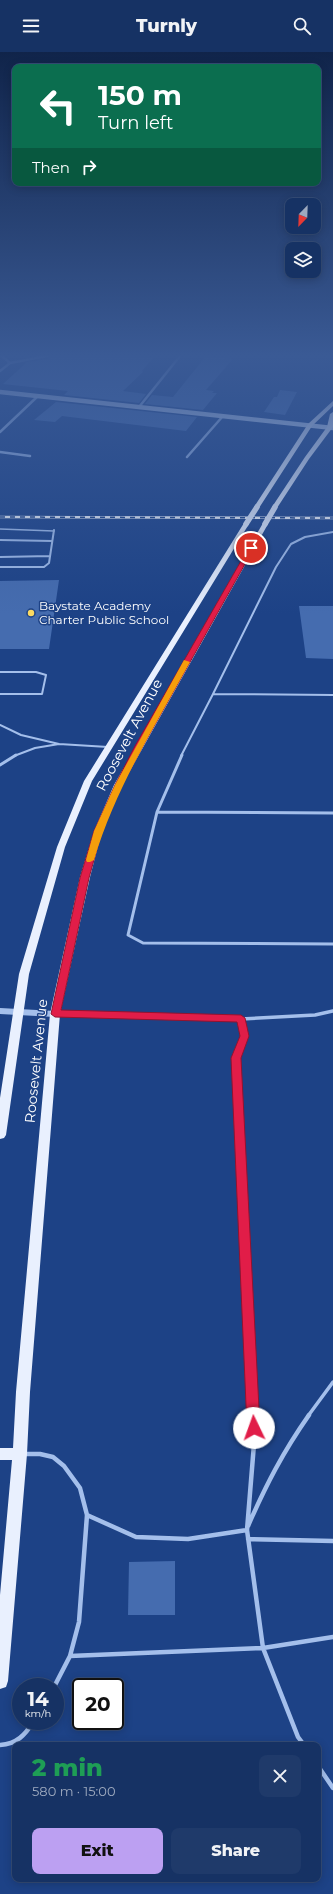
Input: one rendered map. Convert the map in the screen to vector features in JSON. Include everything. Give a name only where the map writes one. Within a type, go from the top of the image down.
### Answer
[{"type":"main road","name":"Roosevelt Avenue","points":[[0,1134],[17,1011],[24,974],[61,847],[88,781],[246,524],[299,442]]},
{"type":"main road","name":"Roosevelt Avenue","points":[[0,1681],[20,1454],[23,1385],[55,1014],[85,878],[98,831],[118,785],[139,746],[275,507],[307,458],[320,442]]},
{"type":"main road","points":[[0,1454],[20,1454]]},
{"type":"street","points":[[187,457],[200,442]]},
{"type":"street","points":[[0,452],[30,456]]},
{"type":"street","points":[[0,1011],[55,1014],[241,1018],[315,1015],[333,1011]]},
{"type":"lane","points":[[0,530],[54,530],[49,563],[44,567],[0,567]]},
{"type":"lane","points":[[333,532],[305,537],[291,544],[276,567],[178,762],[157,812],[128,935],[143,943],[333,944]]},
{"type":"lane","points":[[0,540],[52,541]]},
{"type":"lane","points":[[0,556],[50,556]]},
{"type":"lane","points":[[0,672],[36,672],[46,675],[42,694],[0,694]]},
{"type":"lane","points":[[213,694],[333,695]]},
{"type":"lane","points":[[0,725],[21,735],[58,744],[108,747]]},
{"type":"lane","points":[[0,765],[8,759],[30,748],[58,744]]},
{"type":"lane","points":[[157,812],[333,813]]},
{"type":"lane","points":[[241,1018],[245,1036],[236,1058],[254,1444],[247,1530],[263,1648],[298,1737],[302,1742]]},
{"type":"lane","points":[[247,1530],[269,1478],[294,1436],[333,1382]]},
{"type":"lane","points":[[20,1454],[40,1454],[53,1457],[64,1466],[80,1488],[86,1515],[79,1622],[70,1656],[59,1678]]},
{"type":"lane","points":[[86,1515],[136,1538],[188,1539],[247,1530]]},
{"type":"lane","points":[[248,1539],[333,1541]]},
{"type":"lane","points":[[70,1656],[263,1648],[333,1637]]},
{"type":"lane","points":[[15,1742],[24,1736],[28,1730]]},
{"type":"lane","points":[[0,1745],[12,1744]]},
{"type":"lane","points":[[321,1770],[333,1788]]},
{"type":"building","name":"Baystate Academy Charter Public School","points":[[59,580],[49,649],[0,649],[0,581]]},
{"type":"building","points":[[299,606],[333,606],[333,659],[306,658]]},
{"type":"building","points":[[175,1561],[175,1615],[128,1615],[129,1562]]},
{"type":"railway","points":[[0,517],[333,518]]},
{"type":"slow traffic","points":[[90,860],[98,831],[118,785],[187,662]]},
{"type":"place","name":"Baystate Academy Charter Public School","points":[[31,613]]},
{"type":"route","points":[[251,548],[139,746],[118,785],[98,831],[85,878],[55,1014],[241,1018],[245,1036],[236,1058],[254,1428]]}]
